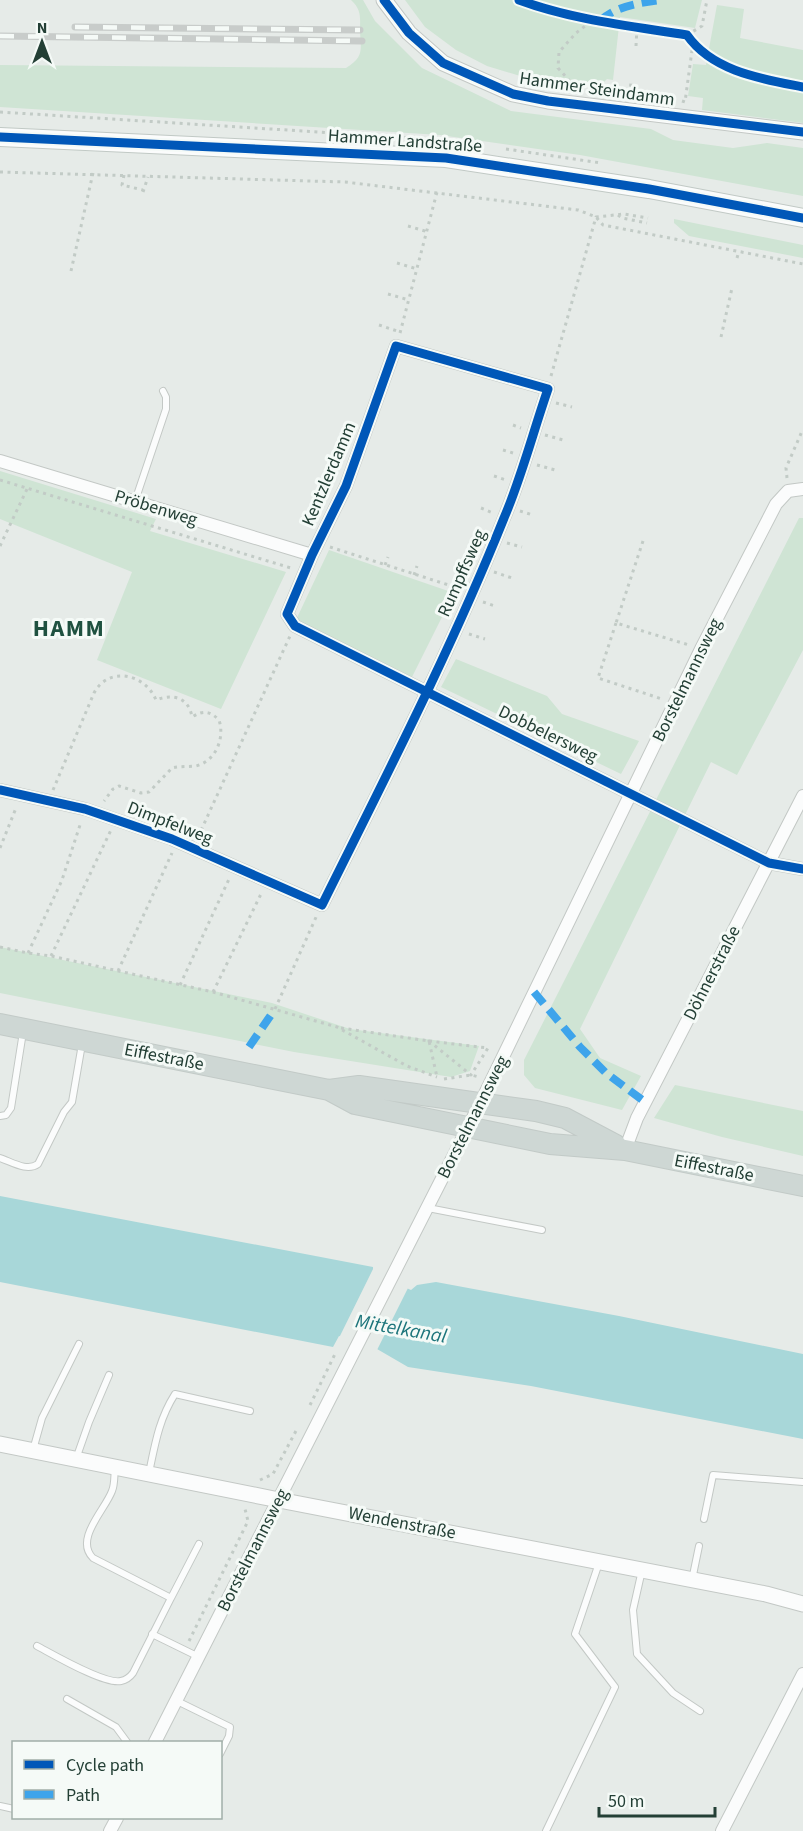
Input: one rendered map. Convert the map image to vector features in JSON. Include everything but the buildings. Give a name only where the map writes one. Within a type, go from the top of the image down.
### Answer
[{"type":"main road","name":"Hammer Landstraße","points":[[0,137],[446,158],[649,189],[803,218]]},
{"type":"main road","name":"Eiffestraße","points":[[0,1024],[328,1090],[355,1104],[550,1144],[625,1150],[803,1186]]},
{"type":"main road","name":"Eiffestraße","points":[[328,1090],[358,1086],[481,1102],[565,1118],[625,1150]]},
{"type":"street","name":"Hammer Steindamm","points":[[384,0],[409,33],[442,63],[513,94],[548,101],[803,132]]},
{"type":"street","points":[[396,346],[548,389]]},
{"type":"street","name":"Kentzlerdamm","points":[[287,614],[314,549],[345,486],[396,346]]},
{"type":"street","name":"Rumpffsweg","points":[[322,905],[473,593],[525,461],[548,389]]},
{"type":"street","name":"Pröbenweg","points":[[0,461],[135,501],[314,549]]},
{"type":"street","points":[[788,491],[803,489]]},
{"type":"street","name":"Borstelmannsweg","points":[[156,1741],[481,1102],[701,649],[776,504],[788,491]]},
{"type":"street","name":"Dobbelersweg","points":[[287,614],[295,626],[769,863],[803,869]]},
{"type":"street","name":"Dimpfelweg","points":[[0,790],[90,810],[116,819],[177,841],[322,905]]},
{"type":"street","name":"Döhnerstraße","points":[[625,1150],[637,1118],[803,796]]},
{"type":"street","name":"Wendenstraße","points":[[0,1444],[766,1594],[803,1604]]},
{"type":"street","points":[[722,1831],[803,1674]]},
{"type":"lane","points":[[135,501],[166,409],[166,397],[163,392]]},
{"type":"lane","points":[[0,1116],[6,1115],[11,1108],[24,1029]]},
{"type":"lane","points":[[0,1158],[26,1167],[34,1167],[38,1164],[64,1112],[72,1102],[83,1040]]},
{"type":"lane","points":[[428,1208],[542,1230]]},
{"type":"lane","points":[[33,1450],[42,1418],[79,1344]]},
{"type":"lane","points":[[76,1459],[109,1375]]},
{"type":"lane","points":[[149,1474],[158,1426],[164,1410],[175,1394],[250,1411]]},
{"type":"lane","points":[[115,1467],[112,1490],[88,1536],[86,1548],[88,1553],[93,1558],[171,1598]]},
{"type":"lane","points":[[704,1519],[713,1475],[803,1482]]},
{"type":"lane","points":[[37,1646],[105,1680],[122,1682],[128,1679],[199,1545]]},
{"type":"lane","points":[[692,1580],[699,1546]]},
{"type":"lane","points":[[546,1831],[615,1687],[575,1634],[599,1562]]},
{"type":"lane","points":[[642,1570],[633,1610],[637,1654],[673,1693],[700,1711]]},
{"type":"lane","points":[[152,1634],[199,1657]]},
{"type":"lane","points":[[67,1700],[116,1728],[126,1741]]},
{"type":"lane","points":[[177,1701],[230,1728],[222,1750]]},
{"type":"path","points":[[687,35],[702,26],[707,0]]},
{"type":"path","points":[[575,87],[558,68],[559,52],[576,33],[593,20]]},
{"type":"path","points":[[636,46],[637,27]]},
{"type":"path","points":[[685,102],[693,43]]},
{"type":"path","points":[[630,94],[631,81]]},
{"type":"path","points":[[0,172],[345,182],[437,192],[578,210],[596,217],[603,225],[803,264]]},
{"type":"path","points":[[71,271],[93,173]]},
{"type":"path","points":[[124,175],[122,185],[143,191],[148,176]]},
{"type":"path","points":[[396,346],[437,192]]},
{"type":"path","points":[[596,217],[616,214],[648,220]]},
{"type":"path","points":[[548,389],[596,217]]},
{"type":"path","points":[[408,226],[428,232]]},
{"type":"path","points":[[738,258],[739,251]]},
{"type":"path","points":[[397,263],[417,269]]},
{"type":"path","points":[[721,337],[732,288]]},
{"type":"path","points":[[388,294],[409,300]]},
{"type":"path","points":[[379,326],[400,332]]},
{"type":"path","points":[[788,491],[786,468],[803,429]]},
{"type":"path","points":[[535,432],[563,440]]},
{"type":"path","points":[[525,461],[555,470]]},
{"type":"path","points":[[0,480],[304,572]]},
{"type":"path","points":[[0,546],[27,489]]},
{"type":"path","points":[[643,541],[598,678],[675,703]]},
{"type":"path","points":[[314,549],[385,565],[473,593]]},
{"type":"path","points":[[385,565],[388,557]]},
{"type":"path","points":[[414,575],[417,566]]},
{"type":"path","points":[[483,569],[512,578]]},
{"type":"path","points":[[616,623],[701,649]]},
{"type":"path","points":[[193,848],[295,626]]},
{"type":"path","points":[[28,953],[62,880],[90,810],[119,786],[141,793],[149,792],[172,768],[204,763],[212,755],[221,737],[219,720],[213,713],[206,712],[192,717],[186,702],[180,698],[164,697],[156,700],[141,681],[129,676],[117,675],[108,678],[99,683],[94,693],[49,800]]},
{"type":"path","points":[[0,848],[22,794]]},
{"type":"path","points":[[51,956],[116,819]]},
{"type":"path","points":[[118,971],[177,841]]},
{"type":"path","points":[[180,986],[234,867]]},
{"type":"path","points":[[213,992],[267,882]]},
{"type":"path","points":[[275,1009],[322,905]]},
{"type":"path","points":[[0,947],[213,992],[337,1027],[488,1048],[471,1076]]},
{"type":"path","points":[[337,1027],[407,1066],[437,1077],[429,1041]]},
{"type":"path","points":[[429,1041],[471,1076]]},
{"type":"path","points":[[444,1079],[480,1077]]},
{"type":"path","points":[[308,1408],[336,1352]]},
{"type":"path","points":[[184,1650],[248,1521],[242,1492],[247,1482],[267,1478],[273,1474],[298,1427]]},
{"type":"green space","points":[[351,0],[363,0],[375,21],[422,68],[511,111],[651,129],[673,140],[733,148],[767,143],[803,148],[803,196],[580,155],[440,135],[0,107],[0,65],[346,68],[359,56],[361,48],[360,14]]},
{"type":"green space","points":[[405,0],[702,0],[695,28],[620,17],[613,80],[607,79],[602,84],[558,78],[530,79],[487,66],[456,50],[425,27]]},
{"type":"green space","points":[[717,5],[744,9],[740,38],[803,50],[803,123],[702,110],[703,98],[688,96],[693,64],[706,65]]},
{"type":"green space","points":[[674,219],[803,245],[803,258],[689,236],[674,223]]},
{"type":"green space","points":[[0,471],[156,519],[150,531],[286,572],[221,709],[97,660],[132,572],[0,519]]},
{"type":"green space","points":[[799,518],[803,518],[803,650],[737,775],[711,762],[580,1029],[600,1058],[641,1076],[622,1110],[535,1088],[524,1075],[524,1060]]},
{"type":"green space","points":[[329,550],[454,593],[412,677],[295,622]]},
{"type":"green space","points":[[456,659],[547,696],[562,714],[639,741],[621,774],[441,687]]},
{"type":"green space","points":[[0,947],[272,1003],[350,1029],[479,1046],[470,1071],[451,1077],[294,1052],[0,993]]},
{"type":"green space","points":[[675,1085],[803,1111],[803,1156],[654,1118]]},
{"type":"water","name":"Mittelkanal","points":[[0,1196],[373,1267],[373,1273],[411,1290],[417,1285],[436,1282],[619,1316],[803,1354],[803,1439],[531,1386],[408,1367],[377,1349],[339,1336],[333,1347],[0,1282]]},
{"type":"pier","points":[[374,1267],[376,1271],[409,1286],[376,1352],[340,1340],[336,1344]]},
{"type":"railway","points":[[75,27],[360,30]]},
{"type":"railway","points":[[0,36],[362,41]]},
{"type":"marked path","points":[[600,21],[621,9],[661,0]]},
{"type":"marked path","points":[[534,992],[580,1047],[606,1073],[645,1102]]},
{"type":"marked path","points":[[249,1047],[275,1009]]},
{"type":"cycle path","points":[[384,0],[409,33],[443,63],[513,94],[548,101],[803,132]]},
{"type":"cycle path","points":[[519,0],[560,13],[687,35],[710,58],[725,66],[756,77],[803,87]]},
{"type":"cycle path","points":[[0,137],[446,158],[649,189],[803,218]]},
{"type":"cycle path","points":[[0,790],[85,809],[172,839],[322,905],[417,713],[440,665],[484,567],[516,486],[548,389],[396,346],[346,486],[312,555],[287,614],[295,626],[769,863],[803,869]]},
{"type":"district","name":"HAMM","points":[[69,628]]}]
